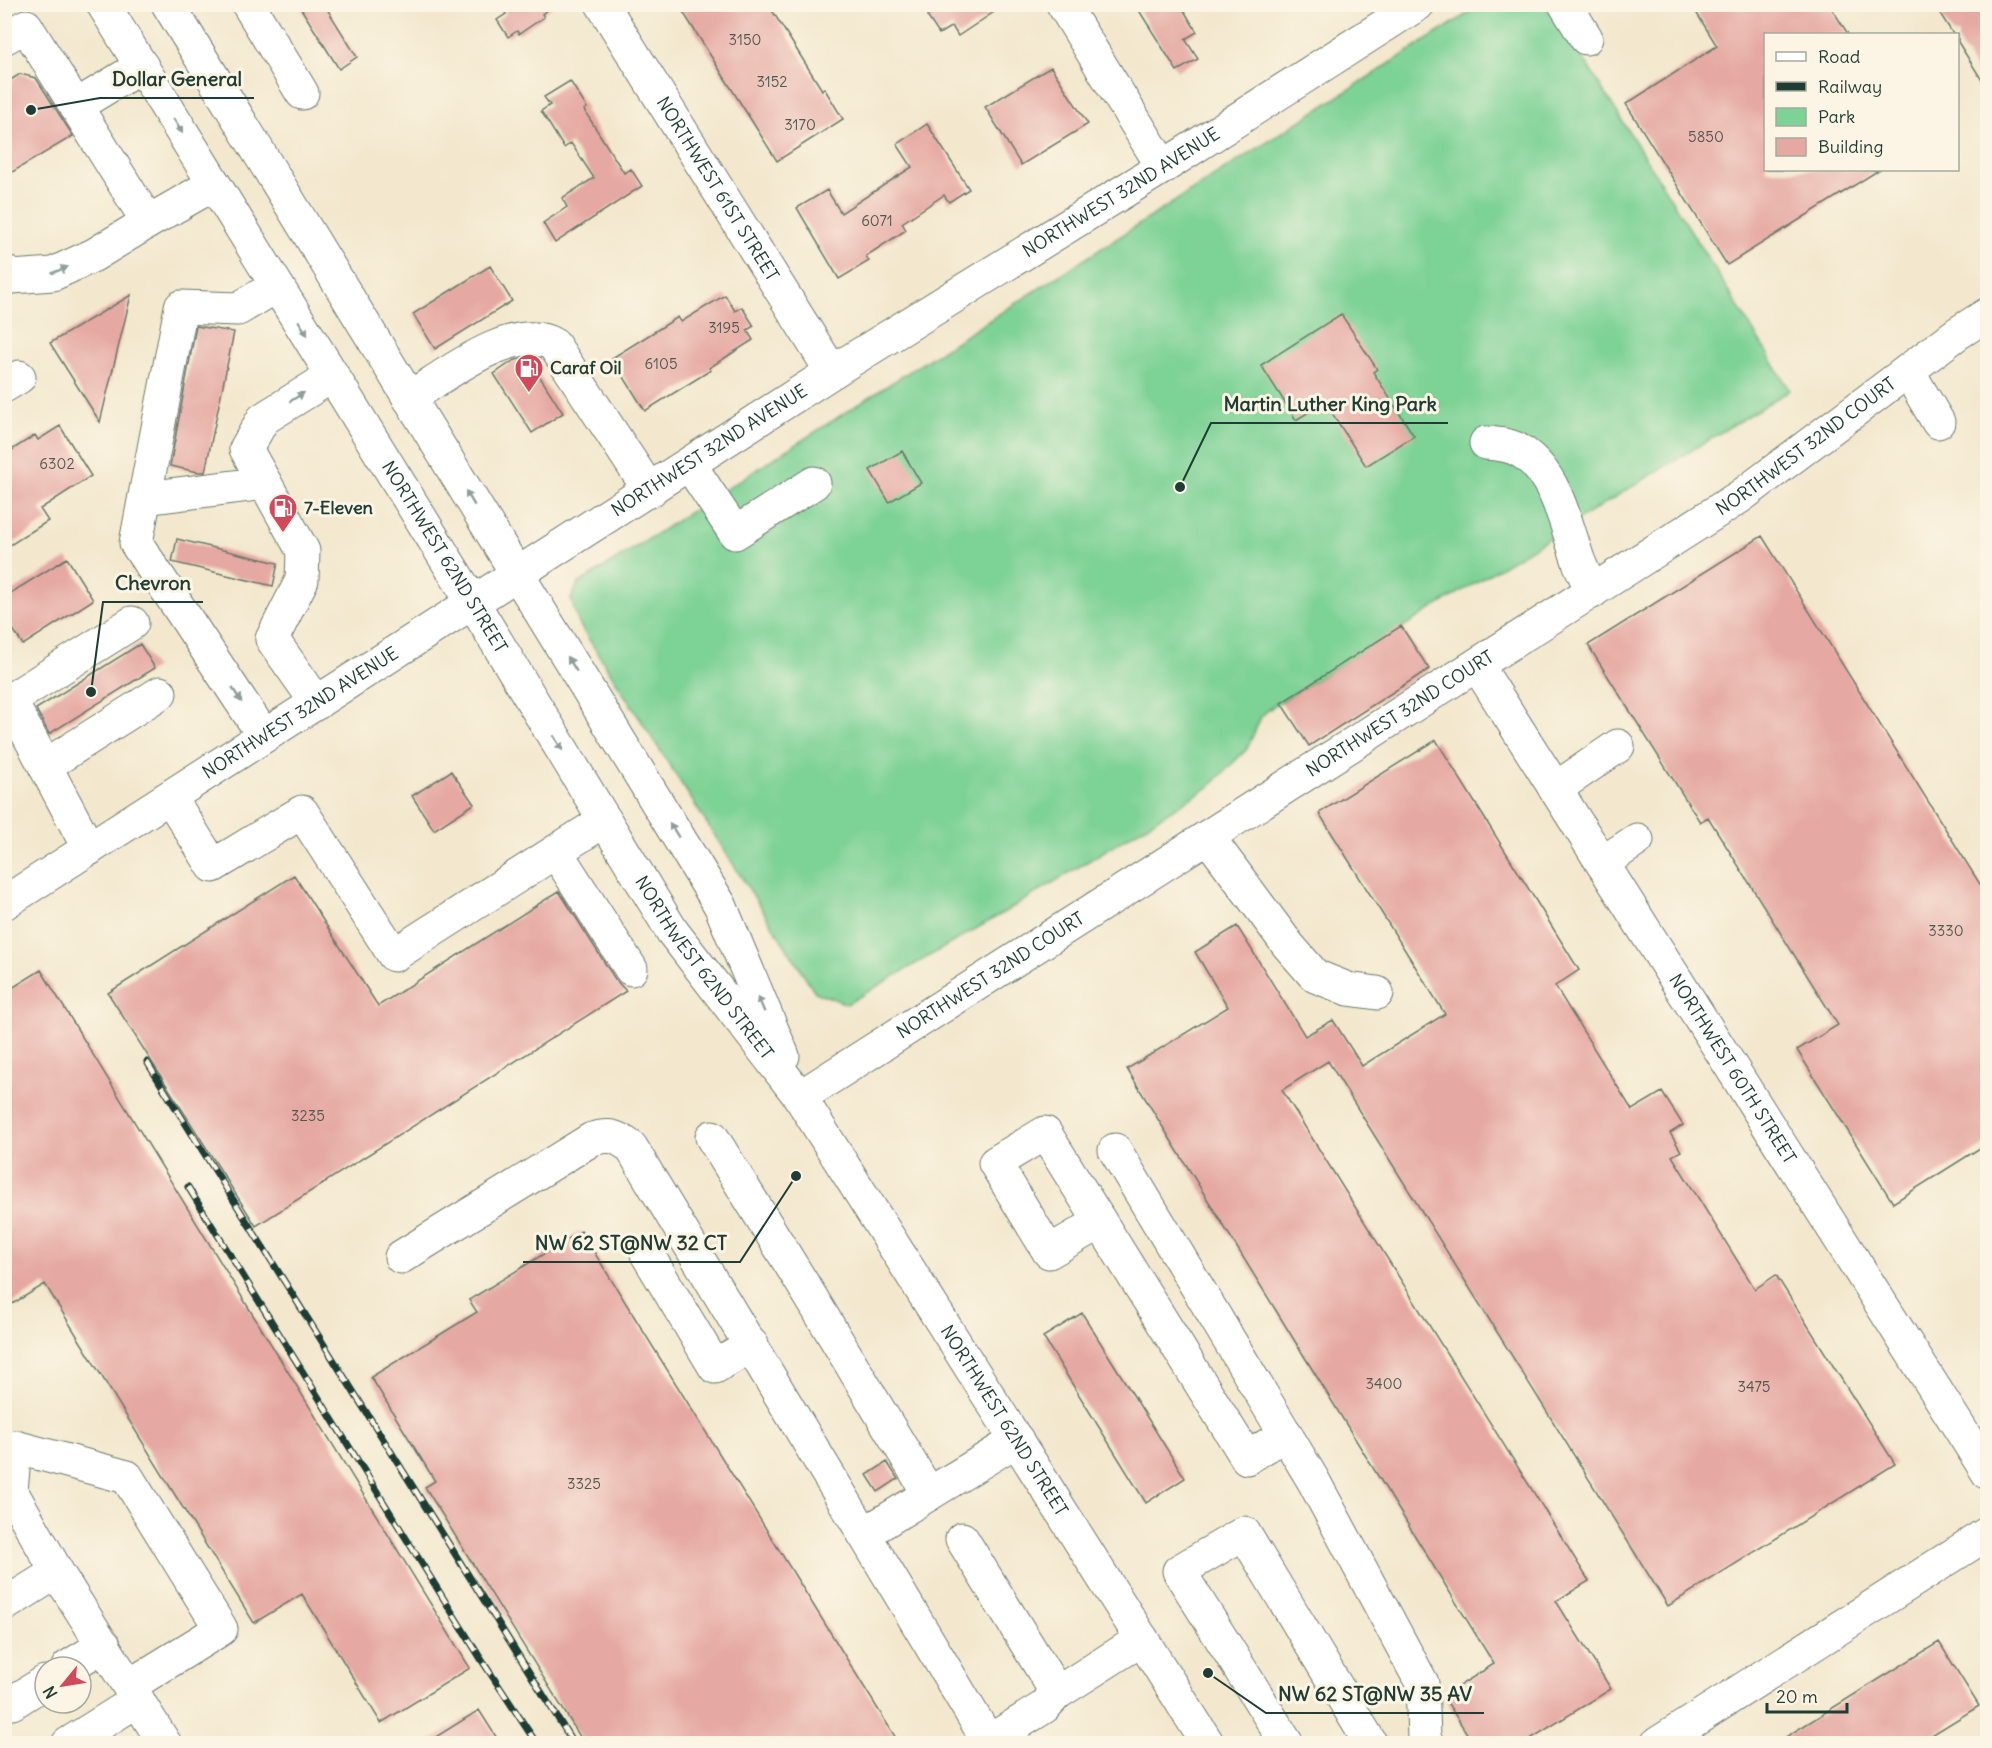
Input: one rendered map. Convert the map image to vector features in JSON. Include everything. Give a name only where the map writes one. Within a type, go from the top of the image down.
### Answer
[{"type":"main road","name":"NORTHWEST 62ND STREET","points":[[103,4],[473,603],[672,931],[800,1096],[1208,1743]]},
{"type":"main road","name":"NORTHWEST 62ND STREET","points":[[168,4],[720,905],[800,1096]]},
{"type":"main road","points":[[248,4],[302,93]]},
{"type":"main road","name":"NORTHWEST 61ST STREET","points":[[603,4],[832,372]]},
{"type":"main road","points":[[1063,4],[1163,167]]},
{"type":"main road","name":"NORTHWEST 32ND AVENUE","points":[[4,903],[650,491],[832,372],[1163,167],[1418,4]]},
{"type":"main road","points":[[1565,4],[1586,38]]},
{"type":"main road","points":[[4,38],[26,26],[148,222]]},
{"type":"main road","points":[[76,106],[142,66]]},
{"type":"main road","points":[[4,271],[12,277],[53,274],[94,255],[214,184]]},
{"type":"main road","points":[[264,736],[136,543],[181,307],[238,309],[277,286]]},
{"type":"main road","name":"NORTHWEST 32ND COURT","points":[[800,1096],[1741,496],[1958,333],[1988,314]]},
{"type":"main road","points":[[409,398],[491,348],[522,339],[545,339],[555,345],[650,491]]},
{"type":"main road","points":[[1908,371],[1938,422]]},
{"type":"main road","points":[[317,703],[272,639],[302,580],[303,551],[246,449],[263,419],[332,376]]},
{"type":"main road","points":[[1486,443],[1504,445],[1522,453],[1538,467],[1565,513],[1579,562],[1592,592]]},
{"type":"main road","points":[[690,465],[735,533],[814,483]]},
{"type":"main road","points":[[145,498],[265,483]]},
{"type":"main road","points":[[89,849],[10,700],[132,623]]},
{"type":"main road","name":"NORTHWEST 60TH STREET","points":[[1477,665],[1988,1473]]},
{"type":"main road","points":[[45,766],[160,693]]},
{"type":"main road","points":[[1555,789],[1618,746]]},
{"type":"main road","points":[[170,797],[213,866],[302,812],[394,955],[605,820]]},
{"type":"main road","points":[[1208,837],[1288,945],[1316,976],[1348,989],[1377,993]]},
{"type":"main road","points":[[1602,863],[1637,840]]},
{"type":"main road","points":[[556,852],[631,969]]},
{"type":"main road","points":[[400,1257],[592,1138],[617,1137],[631,1147],[987,1739],[991,1740],[1044,1707],[1057,1692],[1142,1639]]},
{"type":"main road","points":[[712,1137],[813,1299],[929,1494]]},
{"type":"main road","points":[[1115,1150],[1313,1479],[1422,1683],[1424,1738],[1427,1743]]},
{"type":"main road","points":[[1100,1222],[1247,1458],[1286,1434]]},
{"type":"main road","points":[[647,1254],[715,1366],[752,1346]]},
{"type":"main road","points":[[864,1534],[1017,1440]]},
{"type":"main road","points":[[68,1743],[134,1693],[221,1629],[127,1477],[15,1447],[10,1491],[57,1572],[104,1645],[134,1693],[165,1743]]},
{"type":"main road","points":[[1287,1743],[1179,1571],[1244,1533],[1371,1743]]},
{"type":"main road","points":[[1657,1743],[1988,1533]]},
{"type":"main road","points":[[962,1539],[1057,1692]]},
{"type":"main road","points":[[4,1605],[57,1572]]},
{"type":"main road","points":[[88,1655],[104,1645]]},
{"type":"main road","points":[[12,1702],[33,1689]]},
{"type":"green space","points":[[1481,5],[1550,5],[1790,390],[1269,709],[1261,717],[1247,749],[1209,787],[1015,906],[847,1004],[815,992],[579,624],[571,599],[578,584]]},
{"type":"building","points":[[298,4],[324,4],[357,57],[339,69]]},
{"type":"building","points":[[515,4],[556,4],[542,14],[544,17],[519,34],[517,31],[508,37],[497,20],[506,14],[504,11]]},
{"type":"building","points":[[678,4],[768,4],[843,119],[777,161]]},
{"type":"building","points":[[939,4],[1006,4],[958,36],[952,26],[939,34],[927,16],[941,8]]},
{"type":"building","points":[[1135,4],[1180,4],[1197,32],[1185,39],[1198,59],[1177,71]]},
{"type":"building","points":[[1691,4],[1829,4],[1847,33],[1764,33],[1764,171],[1877,171],[1727,265],[1626,104],[1717,46]]},
{"type":"building","points":[[1934,4],[1988,4],[1988,90],[1959,44],[1959,33],[1952,33]]},
{"type":"building","points":[[1051,67],[1088,124],[1021,165],[985,107]]},
{"type":"building","points":[[20,74],[36,78],[73,136],[4,177],[4,84]]},
{"type":"building","points":[[570,81],[587,108],[584,110],[624,173],[631,169],[642,186],[555,243],[543,223],[567,207],[562,198],[594,178],[571,143],[564,148],[541,111],[550,105],[544,97]]},
{"type":"building","points":[[927,124],[969,189],[949,202],[944,195],[902,223],[906,230],[866,256],[869,261],[839,279],[797,208],[827,190],[841,213],[912,167],[897,144]]},
{"type":"building","points":[[490,266],[512,301],[435,349],[413,314]]},
{"type":"building","points":[[131,295],[100,422],[50,343]]},
{"type":"building","points":[[725,295],[735,311],[742,307],[754,326],[747,330],[753,340],[709,368],[711,370],[645,411],[612,358],[678,317],[681,322]]},
{"type":"building","points":[[1341,314],[1377,369],[1373,372],[1414,436],[1366,466],[1325,402],[1296,420],[1261,365]]},
{"type":"building","points":[[196,326],[234,332],[205,472],[170,466]]},
{"type":"building","name":"Caraf Oil","points":[[528,358],[563,413],[532,433],[494,374],[513,361]]},
{"type":"building","points":[[60,426],[91,476],[40,509],[48,521],[4,549],[4,455],[35,435],[38,440]]},
{"type":"building","points":[[902,451],[921,483],[889,502],[870,470]]},
{"type":"building","points":[[1762,536],[1988,897],[1988,1143],[1893,1203],[1797,1050],[1838,1025],[1708,817],[1700,822],[1588,645]]},
{"type":"building","points":[[177,539],[278,563],[273,586],[172,562]]},
{"type":"building","points":[[67,558],[93,600],[23,645],[4,615],[4,597]]},
{"type":"building","points":[[1401,626],[1429,669],[1309,746],[1281,703]]},
{"type":"building","points":[[140,644],[155,668],[49,734],[36,709]]},
{"type":"building","points":[[1436,740],[1579,970],[1555,986],[1632,1110],[1662,1092],[1683,1125],[1670,1133],[1681,1151],[1672,1156],[1755,1289],[1776,1275],[1895,1464],[1668,1606],[1328,1061],[1282,1090],[1589,1581],[1556,1601],[1611,1689],[1524,1743],[1473,1743],[1443,1696],[1494,1664],[1127,1069],[1228,1007],[1195,952],[1237,926],[1305,1036],[1333,1020],[1362,1066],[1445,1014],[1319,813]]},
{"type":"building","points":[[451,771],[474,804],[434,830],[412,796]]},
{"type":"building","points":[[294,875],[378,1006],[559,891],[615,979],[626,991],[256,1226],[108,993]]},
{"type":"building","points":[[41,970],[470,1668],[381,1723],[302,1594],[254,1623],[45,1284],[4,1309],[4,993]]},
{"type":"building","points":[[581,1231],[899,1743],[584,1743],[425,1487],[435,1481],[371,1377],[477,1312],[469,1300]]},
{"type":"building","points":[[1082,1313],[1185,1478],[1146,1503],[1043,1337]]},
{"type":"building","points":[[887,1462],[898,1479],[878,1492],[867,1475]]},
{"type":"building","points":[[1939,1642],[1979,1706],[1919,1743],[1776,1743]]},
{"type":"building","points":[[479,1710],[500,1743],[426,1743]]},
{"type":"railway","points":[[147,1062],[574,1744]]},
{"type":"railway","points":[[188,1187],[481,1659],[537,1744]]},
{"type":"place","name":"Dollar General","points":[[31,110]]},
{"type":"place","name":"Caraf Oil","points":[[529,394]]},
{"type":"place","name":"Martin Luther King Park","points":[[1180,487]]},
{"type":"place","name":"7-Eleven","points":[[283,534]]},
{"type":"place","name":"Chevron","points":[[91,692]]},
{"type":"place","name":"NW 62 ST@NW 32 CT","points":[[796,1176]]},
{"type":"place","name":"NW 62 ST@NW 35 AV","points":[[1208,1673]]}]
